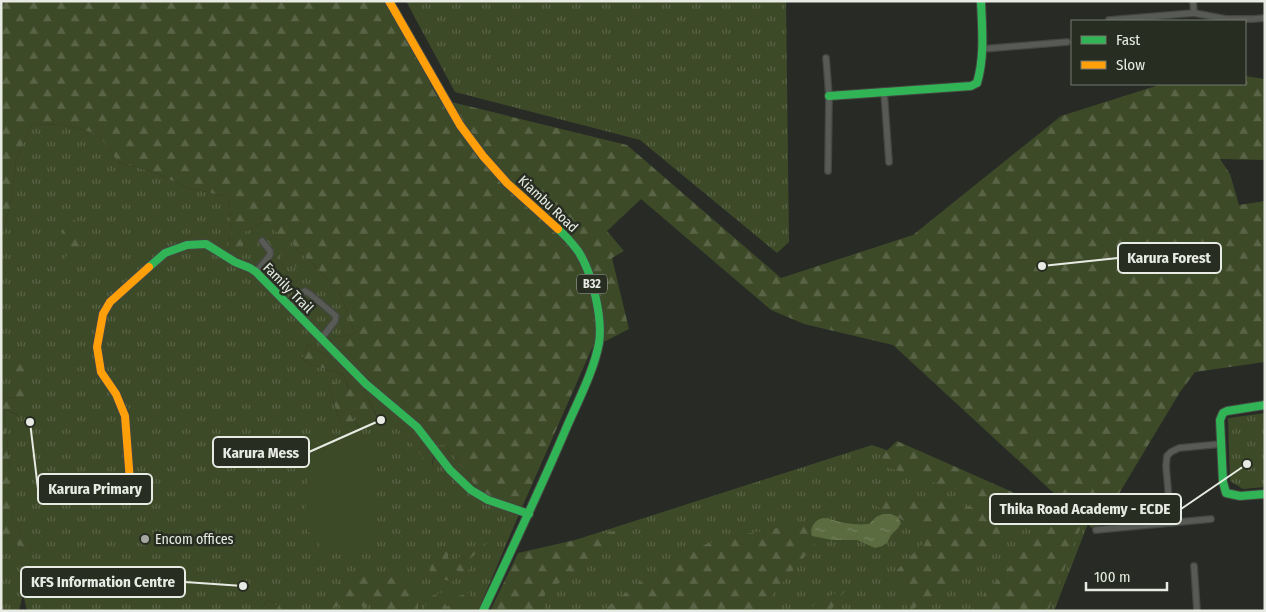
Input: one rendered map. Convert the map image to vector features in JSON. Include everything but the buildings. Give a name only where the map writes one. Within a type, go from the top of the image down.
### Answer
[{"type":"main road","name":"Kiambu Road","points":[[389,1],[460,125],[483,156],[507,183],[565,235],[579,253],[590,278],[597,302],[598,341],[596,354],[585,385],[529,514],[483,611]]},
{"type":"main road","points":[[829,96],[971,86],[977,83],[981,73],[981,1]]},
{"type":"main road","name":"Family Trail","points":[[130,481],[125,416],[116,394],[101,372],[98,355],[98,341],[103,314],[110,302],[165,253],[188,245],[206,244],[235,262],[256,272],[366,384],[417,427],[450,470],[471,490],[488,500],[529,514]]},
{"type":"main road","points":[[1265,405],[1234,409],[1223,413],[1220,420],[1224,487],[1226,493],[1233,496],[1265,494]]},
{"type":"street","points":[[1193,1],[1194,13]]},
{"type":"street","points":[[1109,20],[1194,13],[1226,19],[1265,18]]},
{"type":"street","points":[[982,49],[1067,42]]},
{"type":"street","points":[[826,58],[829,96],[828,171]]},
{"type":"street","points":[[884,92],[889,162]]},
{"type":"street","points":[[256,272],[270,255],[270,251],[262,241]]},
{"type":"street","points":[[290,308],[301,293],[305,291],[336,316],[335,321],[321,339]]},
{"type":"street","points":[[1171,523],[1166,466],[1168,456],[1179,448],[1221,444]]},
{"type":"street","points":[[1096,530],[1211,519]]},
{"type":"street","points":[[1194,566],[1197,611]]},
{"type":"green space","points":[[1,1],[385,1],[439,99],[627,145],[781,278],[913,235],[1061,116],[1159,85],[1246,85],[1246,76],[1265,79],[1265,160],[1220,159],[1230,174],[1239,205],[1265,201],[1265,362],[1195,372],[1180,392],[1096,532],[893,345],[804,324],[771,310],[641,199],[607,231],[624,251],[612,258],[629,329],[592,348],[520,512],[484,498],[446,445],[436,445],[431,467],[401,431],[394,428],[402,420],[387,405],[387,399],[365,376],[354,371],[378,419],[357,412],[350,414],[360,430],[339,420],[329,386],[324,379],[349,388],[343,374],[312,365],[302,359],[308,345],[335,361],[350,361],[326,335],[336,337],[355,334],[340,293],[298,251],[289,239],[297,268],[275,246],[285,270],[298,288],[279,281],[264,243],[278,234],[266,221],[245,231],[242,255],[228,253],[231,220],[229,197],[189,188],[150,171],[118,162],[98,134],[64,125],[32,124],[16,160],[11,200],[1,243]]},
{"type":"green space","points":[[406,1],[786,1],[789,242],[777,253],[640,140],[455,92]]},
{"type":"green space","points":[[32,124],[64,125],[98,134],[118,162],[150,171],[189,188],[229,197],[231,220],[228,253],[245,231],[266,221],[279,234],[264,243],[297,288],[285,270],[274,244],[296,267],[288,238],[298,251],[340,293],[355,334],[336,337],[327,336],[351,362],[335,361],[308,345],[302,359],[312,365],[343,374],[349,389],[325,380],[329,386],[339,420],[360,429],[350,414],[357,412],[378,418],[353,370],[365,376],[387,399],[388,405],[402,420],[395,428],[401,431],[432,466],[436,445],[446,445],[484,498],[520,512],[478,611],[286,611],[268,600],[260,611],[27,611],[23,594],[19,611],[1,611],[1,536],[33,552],[10,516],[10,469],[4,409],[18,415],[16,358],[16,398],[4,397],[1,389],[1,243],[11,200],[16,160]]},
{"type":"green space","points":[[74,220],[77,222],[75,231],[84,234],[79,238],[82,244],[77,251],[79,258],[62,262],[71,251],[61,247],[63,236],[61,231]]},
{"type":"green space","points":[[16,358],[29,358],[28,389],[19,415],[4,409],[10,469],[10,516],[34,553],[1,536],[1,389],[4,397],[16,398]]},
{"type":"green space","points":[[1265,413],[1265,487],[1243,489],[1230,481],[1228,418]]},
{"type":"green space","points":[[326,436],[356,438],[375,454],[374,533],[359,548],[320,546],[305,527],[309,451]]},
{"type":"green space","points":[[897,441],[1042,505],[1009,507],[874,463]]},
{"type":"green space","points":[[872,445],[1089,521],[1054,611],[494,611],[519,558]]},
{"type":"green space","points":[[861,498],[941,501],[1015,516],[965,576],[908,611],[897,570],[931,535]]},
{"type":"green space","points":[[1055,516],[1082,524],[1048,611],[970,611]]},
{"type":"green space","points":[[802,523],[815,544],[759,611],[602,611],[678,554],[721,539]]},
{"type":"green space","points":[[641,525],[545,593],[544,611],[490,611],[518,553]]},
{"type":"green space","points":[[487,543],[469,560],[471,567],[464,574],[456,570],[455,581],[444,580],[446,573],[429,573],[433,561],[443,552],[448,550],[448,558],[455,560],[470,549]]},
{"type":"green space","points":[[360,574],[394,578],[415,586],[418,593],[418,611],[378,611],[379,606],[373,598],[366,597],[366,609],[355,600],[333,608],[325,599],[333,588],[343,580]]},
{"type":"green space","points":[[446,591],[444,602],[447,607],[456,597],[471,592],[466,603],[456,611],[424,611],[429,597]]},
{"type":"green space","points":[[845,591],[830,611],[805,611],[833,594]]},
{"type":"green space","points":[[268,600],[286,611],[260,611]]},
{"type":"water","points":[[883,514],[891,514],[898,517],[901,523],[887,543],[875,548],[857,540],[832,540],[812,536],[811,533],[815,522],[821,519],[826,518],[851,524],[869,524],[876,517]]},
{"type":"traffic: fast","points":[[829,96],[971,86],[977,83],[982,52],[981,1]]},
{"type":"traffic: fast","points":[[483,611],[535,499],[597,354],[600,333],[598,308],[592,283],[578,251],[558,229]]},
{"type":"traffic: fast","points":[[149,267],[165,253],[187,245],[206,244],[235,262],[250,268],[366,384],[417,427],[450,470],[471,490],[488,500],[529,514]]},
{"type":"traffic: fast","points":[[1265,405],[1227,411],[1223,413],[1220,420],[1223,482],[1226,493],[1240,496],[1265,494]]},
{"type":"traffic: slow","points":[[389,1],[460,125],[483,156],[507,183],[558,229]]},
{"type":"traffic: slow","points":[[130,481],[125,416],[116,394],[101,372],[97,347],[103,314],[110,302],[149,267]]},
{"type":"place","name":"Karura Forest","points":[[1042,266]]},
{"type":"place","name":"Karura Mess","points":[[381,420]]},
{"type":"place","name":"Karura Primary","points":[[30,422]]},
{"type":"place","name":"Thika Road Academy - ECDE","points":[[1247,464]]},
{"type":"place","name":"Encom offices","points":[[145,539]]},
{"type":"place","name":"KFS Information Centre","points":[[243,586]]}]
